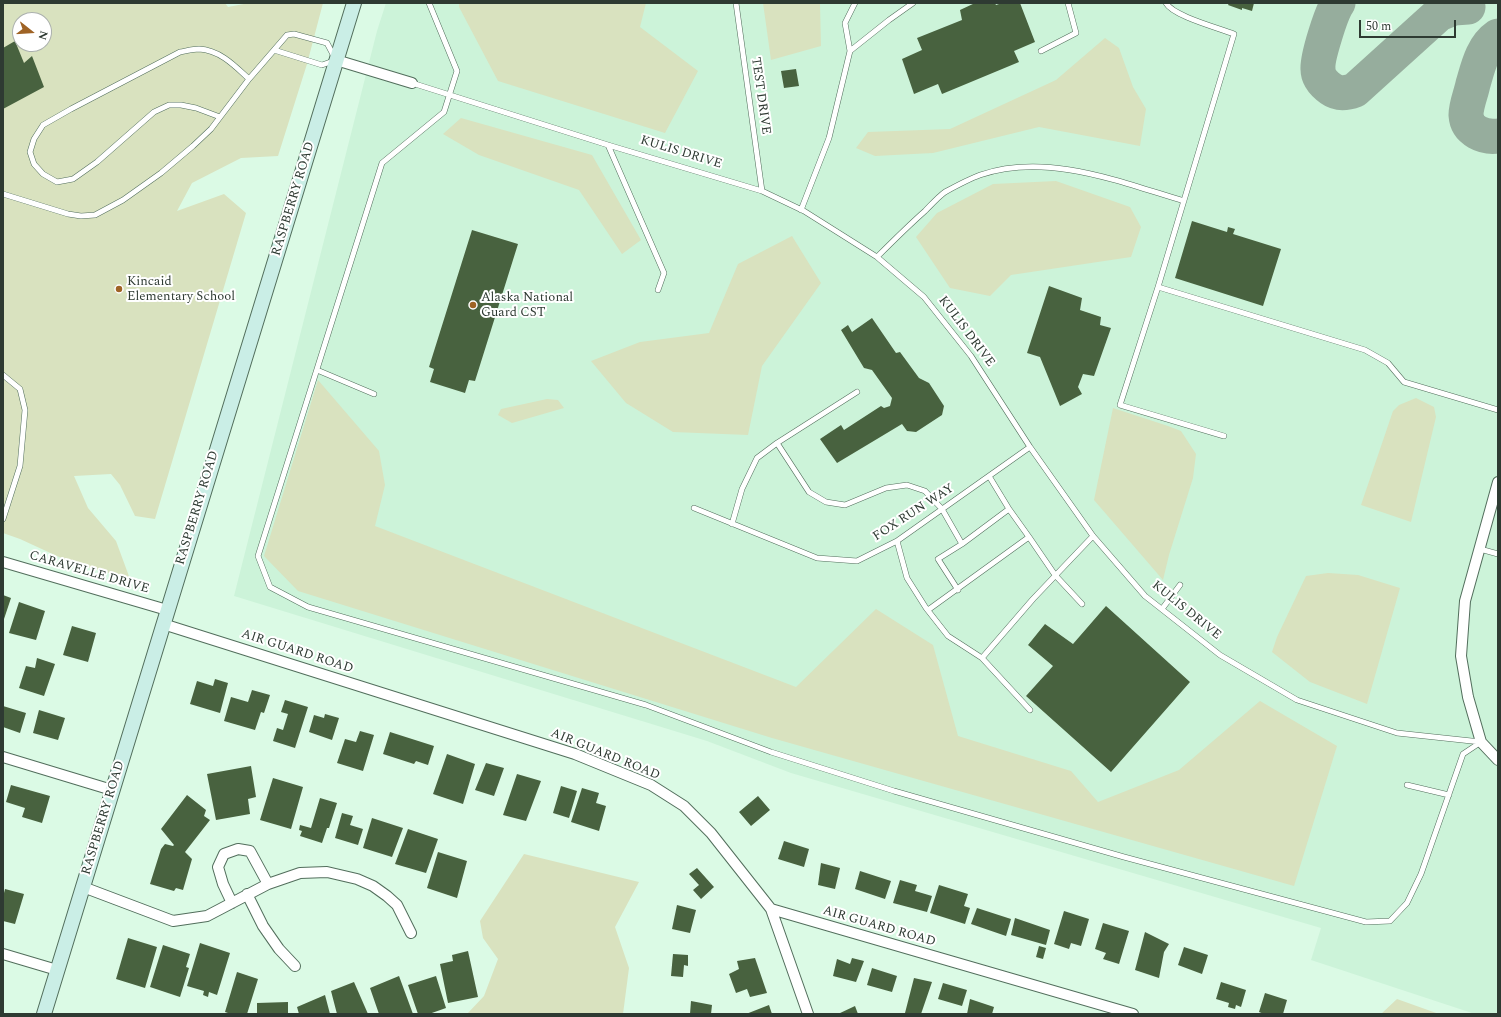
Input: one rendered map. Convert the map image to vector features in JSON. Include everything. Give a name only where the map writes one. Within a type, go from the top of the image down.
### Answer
[{"type":"main road","name":"RASPBERRY ROAD","points":[[44,1014],[354,3]]},
{"type":"street","name":"KULIS DRIVE","points":[[336,60],[412,83]]},
{"type":"street","points":[[1498,482],[1465,601],[1461,656],[1468,696],[1481,742],[1498,760]]},
{"type":"street","name":"CARAVELLE DRIVE","points":[[3,562],[167,610]]},
{"type":"street","name":"AIR GUARD ROAD","points":[[163,624],[575,754],[651,785],[684,806],[711,833],[771,909],[1133,1014]]},
{"type":"street","points":[[3,756],[112,790]]},
{"type":"street","points":[[232,903],[223,884],[218,867],[224,854],[238,849],[250,851],[268,884]]},
{"type":"street","points":[[83,887],[173,921],[207,916],[268,884],[300,873],[327,872],[357,879],[373,886],[397,904],[410,933]]},
{"type":"street","points":[[247,894],[263,926],[275,943],[296,966]]},
{"type":"street","points":[[771,909],[808,1014]]},
{"type":"street","points":[[3,954],[58,970]]},
{"type":"lane","points":[[430,3],[457,71],[444,112],[382,164],[258,556],[270,587],[308,607],[646,705],[771,752],[894,791],[1117,855],[1366,922],[1390,921],[1407,903],[1421,874],[1463,754],[1481,742]]},
{"type":"lane","name":"TEST DRIVE","points":[[736,3],[762,191]]},
{"type":"lane","points":[[800,210],[829,138],[850,51],[845,23],[855,3]]},
{"type":"lane","points":[[850,51],[888,20],[913,3]]},
{"type":"lane","points":[[1041,51],[1076,33],[1068,3]]},
{"type":"lane","points":[[1166,3],[1181,15],[1234,34],[1158,288],[1120,405],[1224,436]]},
{"type":"lane","points":[[3,194],[68,214],[81,216],[96,215],[122,200],[160,173],[193,146],[211,129],[250,79],[274,50],[287,35],[294,34],[327,42],[336,60],[322,65],[274,50]]},
{"type":"lane","points":[[220,117],[196,108],[181,105],[168,105],[154,112],[97,162],[73,179],[57,182],[43,174],[34,164],[30,152],[34,139],[44,125],[71,109],[180,52],[198,49],[212,51],[225,58],[250,79]]},
{"type":"lane","name":"KULIS DRIVE","points":[[412,83],[608,145],[762,191],[800,210],[877,257],[929,303],[970,356],[1030,446],[1093,536],[1145,596],[1220,655],[1298,700],[1397,733],[1481,742]]},
{"type":"lane","points":[[608,145],[664,273],[658,290]]},
{"type":"lane","points":[[877,257],[944,193],[979,175],[997,170],[1053,167],[1092,174],[1184,201]]},
{"type":"lane","points":[[1158,288],[1365,350],[1388,363],[1404,382],[1498,410]]},
{"type":"lane","points":[[317,370],[374,394]]},
{"type":"lane","points":[[3,375],[20,389],[25,410],[20,466],[3,520]]},
{"type":"lane","points":[[732,524],[742,489],[757,458],[777,443],[857,392]]},
{"type":"lane","points":[[777,443],[810,492],[826,502],[845,505],[886,488],[907,485],[925,491],[942,509],[962,544]]},
{"type":"lane","name":"FOX RUN WAY","points":[[694,508],[817,558],[857,561],[896,541],[1030,446]]},
{"type":"lane","points":[[989,476],[1009,509],[1055,575],[1082,604]]},
{"type":"lane","points":[[958,590],[938,559],[962,544],[1009,509]]},
{"type":"lane","points":[[982,658],[1033,599],[1093,536]]},
{"type":"lane","points":[[928,610],[958,590],[1029,537]]},
{"type":"lane","points":[[896,541],[907,578],[928,610],[948,636],[982,658],[1030,710]]},
{"type":"lane","points":[[1480,549],[1498,554]]},
{"type":"lane","points":[[1162,609],[1180,585]]},
{"type":"lane","points":[[1407,785],[1449,795]]},
{"type":"shaded area","name":"Kincaid Elementary School","points":[[3,3],[225,3],[228,7],[249,3],[323,3],[307,64],[278,156],[241,158],[192,183],[177,211],[224,194],[246,213],[155,519],[135,516],[120,485],[111,474],[74,476],[88,508],[116,541],[130,579],[70,562],[20,539],[3,533]]},
{"type":"shaded area","points":[[386,3],[1498,3],[1498,1014],[1475,1014],[1311,960],[1321,928],[791,773],[707,741],[234,596],[377,31]]},
{"type":"shaded area","points":[[459,3],[646,3],[640,27],[698,71],[665,133],[498,81],[459,7]]},
{"type":"shaded area","points":[[763,3],[820,3],[821,46],[771,60]]},
{"type":"shaded area","points":[[1105,38],[1119,48],[1133,87],[1146,109],[1140,146],[1039,127],[933,153],[875,156],[856,148],[868,132],[950,129],[1056,80]]},
{"type":"shaded area","points":[[461,118],[592,155],[641,240],[622,254],[579,190],[479,155],[443,134]]},
{"type":"shaded area","points":[[1056,181],[1130,207],[1141,227],[1131,257],[1011,275],[990,296],[950,288],[916,237],[937,213],[993,184]]},
{"type":"shaded area","points":[[792,236],[821,283],[762,366],[748,435],[673,432],[626,403],[591,361],[640,342],[709,333],[738,264]]},
{"type":"shaded area","points":[[318,380],[379,451],[385,485],[375,526],[796,687],[876,609],[933,645],[958,736],[1071,771],[1098,802],[1179,770],[1260,701],[1337,746],[1294,886],[772,738],[298,591],[264,556]]},
{"type":"shaded area","points":[[1416,398],[1434,407],[1436,417],[1411,522],[1361,505],[1393,411],[1399,405]]},
{"type":"shaded area","points":[[547,399],[558,400],[564,408],[512,423],[498,415],[501,409]]},
{"type":"shaded area","points":[[1113,408],[1181,431],[1196,454],[1193,478],[1169,555],[1163,580],[1094,500]]},
{"type":"shaded area","points":[[1328,573],[1358,575],[1400,588],[1367,704],[1310,682],[1272,652],[1277,637],[1306,576]]},
{"type":"shaded area","points":[[524,854],[639,882],[615,927],[629,968],[623,1014],[467,1014],[484,996],[498,959],[483,938],[480,921]]},
{"type":"shaded area","points":[[1397,999],[1439,1014],[1381,1014]]},
{"type":"building","points":[[975,3],[995,3],[996,5],[1002,3],[1020,3],[1035,42],[1014,51],[1019,62],[942,94],[938,84],[914,94],[902,59],[922,50],[917,38],[962,20],[960,10]]},
{"type":"building","points":[[1229,3],[1254,3],[1252,11],[1242,8],[1242,10],[1228,5]]},
{"type":"building","points":[[12,43],[12,52],[20,52],[24,63],[32,56],[44,87],[3,109],[3,48]]},
{"type":"building","points":[[796,69],[799,86],[784,88],[781,71]]},
{"type":"building","points":[[1192,221],[1227,232],[1228,227],[1235,229],[1233,234],[1281,249],[1263,306],[1175,278]]},
{"type":"building","name":"Alaska National Guard CST","points":[[472,230],[518,244],[475,381],[469,380],[465,393],[430,382],[434,369],[429,367]]},
{"type":"building","points":[[1049,286],[1082,298],[1080,310],[1101,317],[1100,325],[1111,328],[1094,376],[1083,374],[1078,387],[1082,394],[1060,406],[1040,357],[1027,353]]},
{"type":"building","points":[[872,318],[896,353],[900,352],[919,378],[929,383],[944,406],[942,415],[916,432],[907,431],[902,424],[837,463],[820,439],[841,425],[844,430],[881,406],[884,408],[890,406],[892,398],[872,370],[864,368],[841,330],[848,325],[852,332]]},
{"type":"building","points":[[3,595],[11,598],[3,622]]},
{"type":"building","points":[[19,602],[45,611],[36,640],[9,633]]},
{"type":"building","points":[[1106,606],[1190,682],[1111,772],[1026,696],[1053,666],[1028,645],[1045,624],[1073,644]]},
{"type":"building","points":[[72,626],[96,633],[88,662],[63,655]]},
{"type":"building","points":[[37,658],[55,664],[44,696],[19,688],[26,666],[35,668]]},
{"type":"building","points":[[215,679],[228,683],[220,713],[190,704],[197,681],[213,686]]},
{"type":"building","points":[[252,690],[270,695],[264,713],[261,712],[255,730],[224,721],[231,697],[248,702]]},
{"type":"building","points":[[285,700],[308,707],[295,748],[273,741],[277,728],[283,730],[288,714],[281,712]]},
{"type":"building","points":[[3,706],[26,713],[20,733],[3,727]]},
{"type":"building","points":[[39,710],[65,718],[58,740],[33,733]]},
{"type":"building","points":[[325,714],[339,718],[332,740],[309,732],[314,715],[324,718]]},
{"type":"building","points":[[360,731],[374,735],[363,771],[337,763],[345,739],[356,742]]},
{"type":"building","points":[[390,732],[434,746],[428,765],[416,761],[414,764],[383,754]]},
{"type":"building","points":[[447,754],[475,764],[463,804],[433,794]]},
{"type":"building","points":[[486,763],[504,768],[494,796],[475,790]]},
{"type":"building","points":[[251,766],[256,797],[248,799],[250,814],[216,820],[207,774]]},
{"type":"building","points":[[517,774],[541,781],[526,821],[503,815]]},
{"type":"building","points":[[273,778],[303,787],[291,829],[260,820]]},
{"type":"building","points":[[11,785],[50,796],[42,823],[22,817],[25,808],[6,802]]},
{"type":"building","points":[[561,786],[577,791],[569,818],[553,813]]},
{"type":"building","points":[[582,788],[599,793],[596,803],[606,806],[599,831],[571,822]]},
{"type":"building","points":[[187,795],[206,810],[204,816],[210,820],[185,852],[192,859],[183,890],[176,888],[174,891],[150,884],[161,849],[165,844],[174,845],[161,829]]},
{"type":"building","points":[[758,796],[770,810],[751,826],[739,812]]},
{"type":"building","points":[[320,798],[337,803],[329,828],[327,828],[322,843],[300,836],[302,831],[299,830],[300,825],[311,828]]},
{"type":"building","points":[[342,813],[353,816],[350,825],[363,829],[358,845],[335,838]]},
{"type":"building","points":[[372,818],[403,828],[392,857],[363,848]]},
{"type":"building","points":[[408,829],[438,839],[426,873],[395,864]]},
{"type":"building","points":[[784,841],[809,849],[804,867],[778,859]]},
{"type":"building","points":[[438,852],[467,861],[457,898],[427,888]]},
{"type":"building","points":[[821,863],[840,868],[835,889],[818,885]]},
{"type":"building","points":[[697,868],[714,887],[701,899],[693,890],[699,885],[689,874]]},
{"type":"building","points":[[860,871],[891,881],[885,899],[855,889]]},
{"type":"building","points":[[900,880],[917,885],[915,891],[932,896],[927,912],[893,903]]},
{"type":"building","points":[[939,885],[968,894],[964,906],[970,908],[965,924],[930,913]]},
{"type":"building","points":[[5,889],[24,894],[15,924],[3,921],[3,897]]},
{"type":"building","points":[[677,905],[696,910],[690,933],[672,929]]},
{"type":"building","points":[[977,908],[1011,919],[1006,936],[971,924]]},
{"type":"building","points":[[1064,911],[1089,919],[1081,946],[1071,943],[1069,949],[1054,944]]},
{"type":"building","points":[[1015,918],[1050,930],[1046,945],[1011,935]]},
{"type":"building","points":[[1103,923],[1129,931],[1119,964],[1103,959],[1106,953],[1095,949]]},
{"type":"building","points":[[1145,932],[1169,944],[1164,952],[1159,978],[1135,970]]},
{"type":"building","points":[[128,938],[157,947],[145,988],[116,979]]},
{"type":"building","points":[[200,943],[230,953],[217,995],[209,992],[208,997],[203,995],[204,991],[187,986]]},
{"type":"building","points":[[163,945],[190,954],[186,967],[189,968],[180,997],[150,987]]},
{"type":"building","points":[[1039,946],[1046,948],[1043,959],[1036,957]]},
{"type":"building","points":[[1184,947],[1208,955],[1202,974],[1178,965]]},
{"type":"building","points":[[468,951],[478,997],[448,1003],[440,964],[453,961],[452,955]]},
{"type":"building","points":[[673,954],[688,955],[688,966],[684,965],[683,977],[671,976]]},
{"type":"building","points":[[755,958],[767,993],[750,997],[747,989],[736,993],[729,974],[739,969],[737,961]]},
{"type":"building","points":[[852,958],[864,961],[856,982],[833,976],[837,959],[850,964]]},
{"type":"building","points":[[872,968],[897,976],[892,992],[867,985]]},
{"type":"building","points":[[237,972],[258,979],[247,1014],[231,1014],[225,1012]]},
{"type":"building","points":[[399,976],[413,1014],[379,1014],[370,988]]},
{"type":"building","points":[[436,976],[446,1008],[429,1014],[418,1014],[408,985]]},
{"type":"building","points":[[914,978],[932,982],[921,1014],[905,1013]]},
{"type":"building","points":[[354,982],[368,1014],[337,1014],[331,991]]},
{"type":"building","points":[[1221,982],[1246,990],[1241,1007],[1236,1005],[1235,1009],[1228,1007],[1229,1003],[1216,999]]},
{"type":"building","points":[[943,983],[967,990],[962,1006],[938,999]]},
{"type":"building","points":[[1265,993],[1287,1000],[1283,1014],[1264,1014],[1259,1012]]},
{"type":"building","points":[[325,995],[330,1014],[299,1014],[297,1007]]},
{"type":"building","points":[[970,999],[994,1007],[992,1014],[967,1014]]},
{"type":"building","points":[[691,1001],[712,1005],[711,1014],[690,1014]]},
{"type":"building","points":[[288,1002],[288,1014],[257,1014],[257,1003]]},
{"type":"building","points":[[769,1005],[772,1014],[746,1014]]},
{"type":"building","points":[[855,1006],[858,1014],[838,1014]]},
{"type":"taxiway","points":[[1338,3],[1325,36],[1318,63],[1320,78],[1326,85],[1337,92],[1349,92],[1355,90],[1439,14],[1454,8],[1468,7]]},
{"type":"taxiway","points":[[1498,36],[1488,46],[1481,58],[1466,111],[1467,121],[1473,129],[1487,136],[1498,136]]},
{"type":"place","name":"Kincaid Elementary School","points":[[119,289]]},
{"type":"place","name":"Alaska National Guard CST","points":[[473,305]]}]
